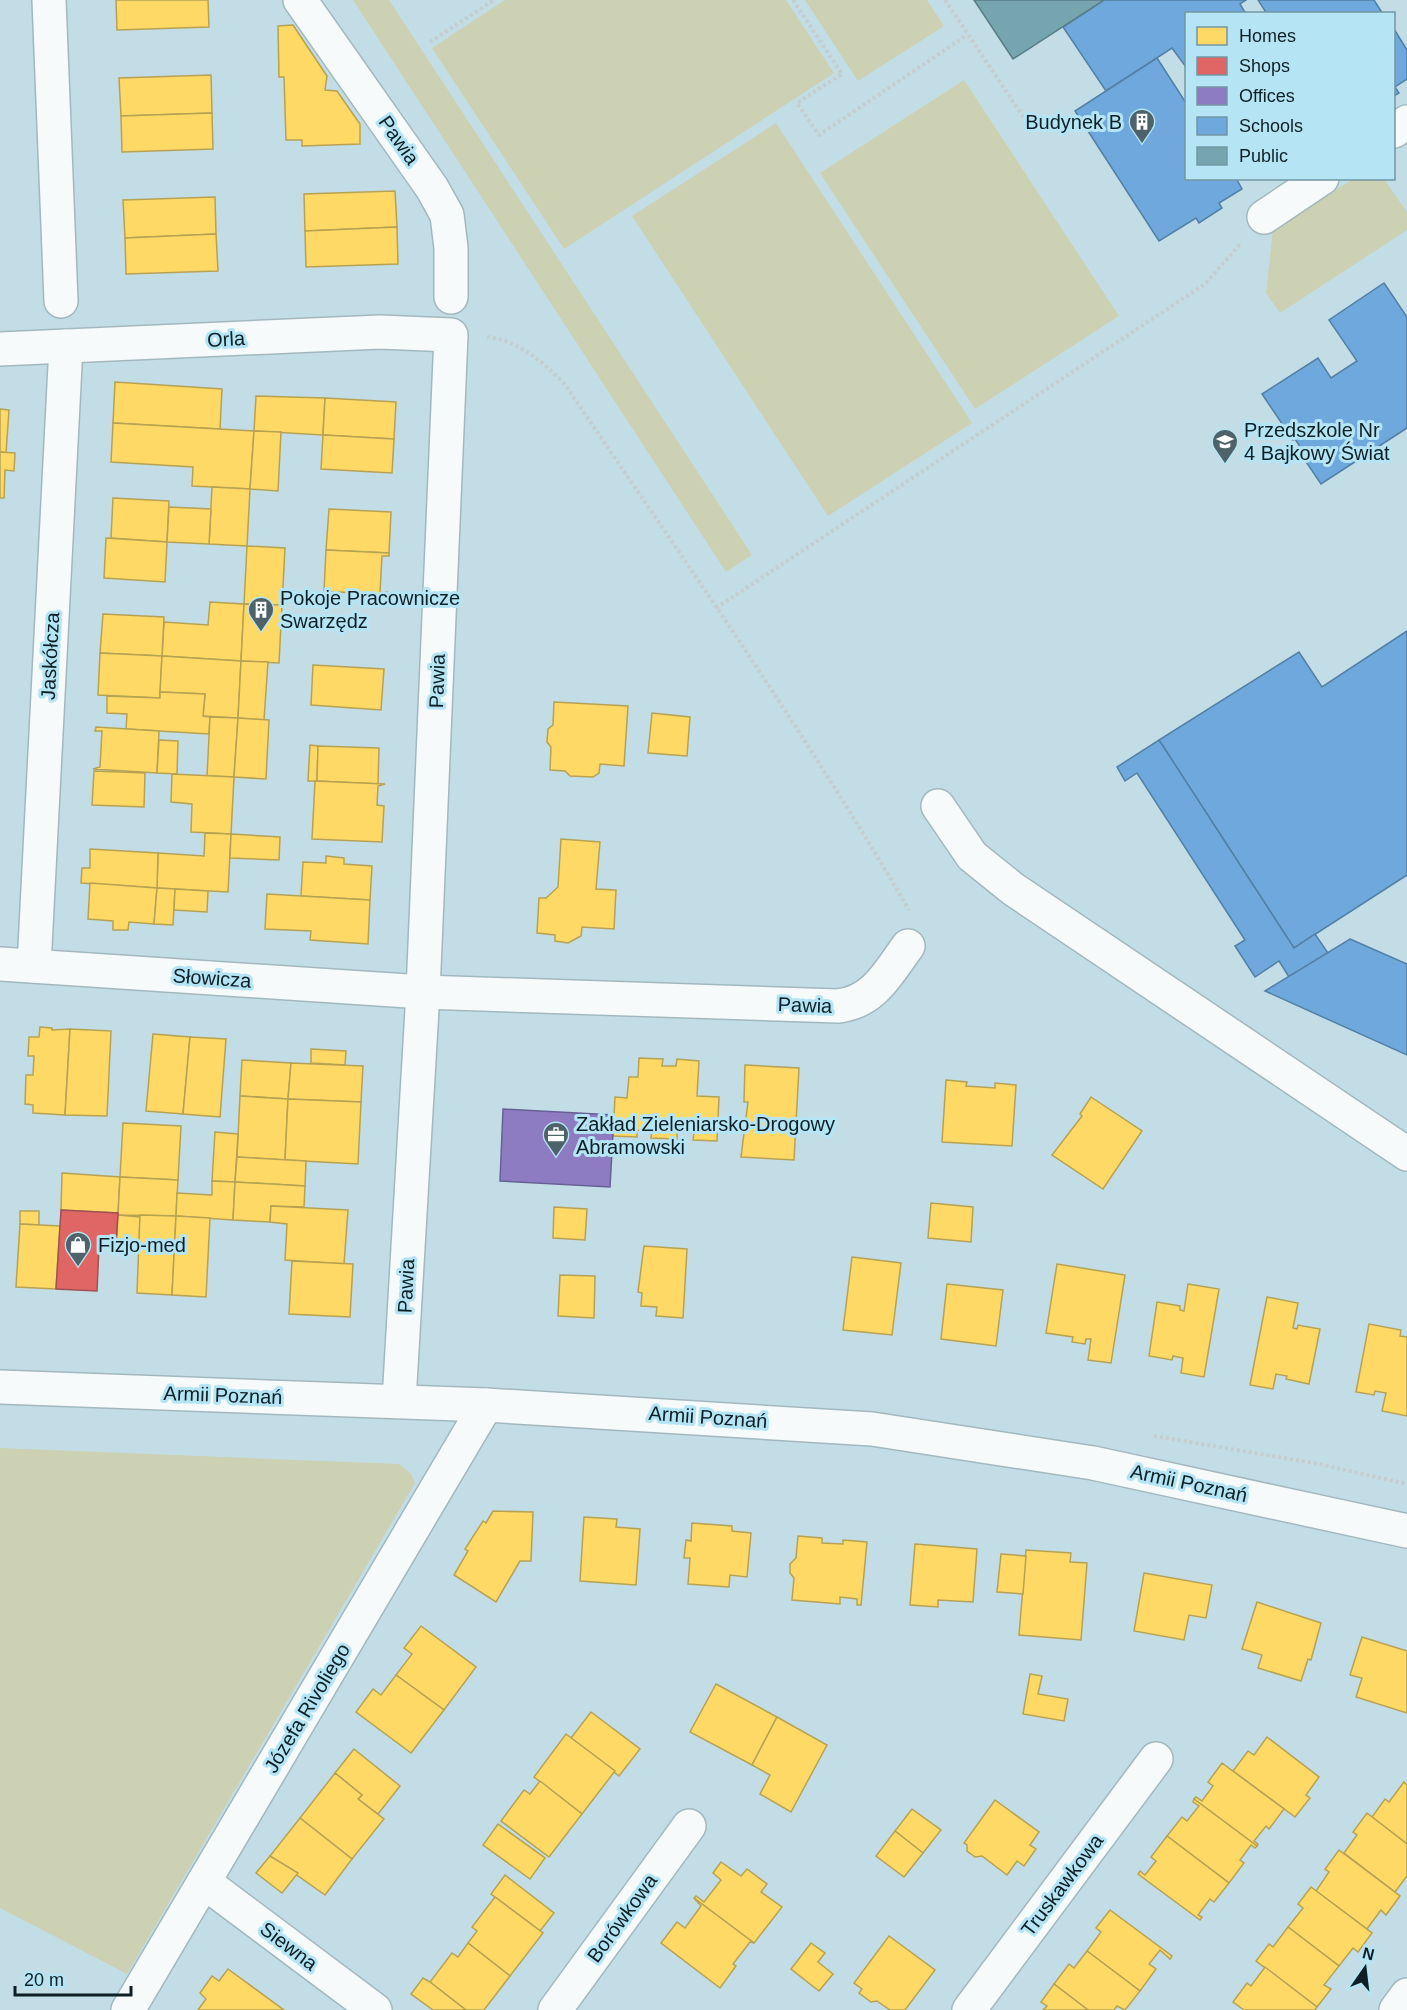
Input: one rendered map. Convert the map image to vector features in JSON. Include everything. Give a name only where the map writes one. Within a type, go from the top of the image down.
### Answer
[{"type":"street","points":[[49,0],[61,302]]},
{"type":"street","name":"Pawia","points":[[300,0],[422,173],[447,216],[451,297]]},
{"type":"street","points":[[1264,217],[1319,180]]},
{"type":"street","name":"Orla","points":[[0,349],[380,332],[451,335]]},
{"type":"street","name":"Pawia","points":[[399,1401],[423,992],[451,335]]},
{"type":"street","name":"Jaskółcza","points":[[34,966],[66,346]]},
{"type":"street","points":[[938,806],[972,856],[1013,889],[1407,1155]]},
{"type":"street","name":"Pawia","points":[[423,992],[838,1006],[855,1004],[866,998],[908,946]]},
{"type":"street","name":"Słowicza","points":[[0,964],[423,992]]},
{"type":"street","name":"Armii Poznań","points":[[0,1387],[486,1405],[790,1422],[919,1435],[1093,1463],[1407,1531]]},
{"type":"street","name":"Józefa Rivoliego","points":[[128,2010],[486,1405]]},
{"type":"street","name":"Truskawkowa","points":[[969,2010],[1156,1759]]},
{"type":"street","name":"Borówkowa","points":[[555,2010],[689,1826]]},
{"type":"street","name":"Siewna","points":[[204,1882],[375,2010]]},
{"type":"street","points":[[1396,2010],[1407,1995]]},
{"type":"path","points":[[430,42],[494,0]]},
{"type":"path","points":[[793,0],[842,74],[797,103],[819,135],[967,35]]},
{"type":"path","points":[[945,0],[1030,127]]},
{"type":"path","points":[[716,608],[1205,284],[1264,217]]},
{"type":"path","points":[[451,335],[491,337],[544,362],[566,386],[716,608],[851,814],[920,928],[908,946]]},
{"type":"green space","points":[[353,0],[389,0],[752,555],[726,572]]},
{"type":"green space","points":[[505,0],[786,0],[834,73],[564,249],[432,48]]},
{"type":"green space","points":[[805,0],[927,0],[944,26],[858,81]]},
{"type":"green space","points":[[964,80],[1119,316],[975,409],[820,173]]},
{"type":"green space","points":[[776,123],[972,423],[828,516],[632,216]]},
{"type":"green space","points":[[1351,180],[1385,180],[1407,212],[1407,230],[1280,313],[1266,293],[1273,229]]},
{"type":"green space","points":[[0,1448],[399,1464],[411,1474],[415,1483],[127,1974],[0,1908]]},
{"type":"building: Homes","points":[[116,0],[208,0],[209,27],[117,30]]},
{"type":"building: Homes","points":[[293,25],[327,76],[325,90],[337,91],[360,124],[360,144],[302,146],[302,140],[286,140],[284,77],[279,77],[278,26]]},
{"type":"building: Homes","points":[[211,75],[212,113],[121,116],[119,78]]},
{"type":"building: Homes","points":[[212,113],[213,149],[122,152],[121,116]]},
{"type":"building: Homes","points":[[395,191],[397,227],[305,231],[304,194]]},
{"type":"building: Homes","points":[[215,197],[216,234],[125,238],[123,200]]},
{"type":"building: Homes","points":[[397,227],[398,264],[306,267],[305,231]]},
{"type":"building: Homes","points":[[216,234],[218,271],[126,274],[125,238]]},
{"type":"building: Homes","points":[[115,382],[222,389],[220,429],[113,423]]},
{"type":"building: Homes","points":[[256,396],[325,398],[323,435],[254,431]]},
{"type":"building: Homes","points":[[325,398],[396,402],[394,439],[323,435]]},
{"type":"building: Homes","points":[[0,409],[9,410],[6,453],[0,452]]},
{"type":"building: Homes","points":[[113,423],[254,431],[250,489],[192,486],[193,467],[111,462]]},
{"type":"building: Homes","points":[[254,431],[281,432],[278,491],[250,489]]},
{"type":"building: Homes","points":[[323,435],[394,439],[392,473],[321,469]]},
{"type":"building: Homes","points":[[0,452],[15,453],[14,471],[5,470],[4,498],[0,498]]},
{"type":"building: Homes","points":[[212,487],[250,489],[247,546],[209,544]]},
{"type":"building: Homes","points":[[113,498],[169,501],[167,542],[111,538]]},
{"type":"building: Homes","points":[[169,507],[211,509],[209,544],[167,542]]},
{"type":"building: Homes","points":[[329,509],[391,512],[389,553],[326,550]]},
{"type":"building: Homes","points":[[106,538],[167,542],[165,582],[104,578]]},
{"type":"building: Homes","points":[[247,546],[285,548],[282,605],[244,604]]},
{"type":"building: Homes","points":[[326,550],[389,553],[389,556],[382,556],[380,592],[387,592],[387,595],[324,591]]},
{"type":"building: Homes","points":[[210,602],[244,604],[241,661],[162,656],[164,622],[208,625]]},
{"type":"building: Homes","name":"Pokoje Pracownicze Swarzędz","points":[[244,604],[282,605],[279,663],[241,661]]},
{"type":"building: Homes","points":[[103,614],[164,617],[162,656],[100,653]]},
{"type":"building: Homes","points":[[100,653],[162,656],[160,698],[98,695]]},
{"type":"building: Homes","points":[[162,656],[241,661],[238,718],[203,716],[205,694],[160,692]]},
{"type":"building: Homes","points":[[241,661],[268,662],[264,720],[238,718]]},
{"type":"building: Homes","points":[[313,665],[384,669],[381,710],[311,705]]},
{"type":"building: Homes","points":[[160,692],[205,694],[203,716],[210,717],[209,734],[126,729],[127,714],[107,713],[107,696],[160,698]]},
{"type":"building: Homes","points":[[554,702],[628,706],[624,766],[600,764],[599,773],[593,777],[570,776],[565,771],[550,770],[551,747],[547,742],[548,729],[553,725]]},
{"type":"building: Homes","points":[[652,713],[690,717],[687,756],[648,753]]},
{"type":"building: Homes","points":[[210,717],[238,718],[234,777],[207,776]]},
{"type":"building: Homes","points":[[238,718],[269,720],[266,779],[234,777]]},
{"type":"building: Homes","points":[[96,727],[159,731],[157,773],[93,769],[100,767],[102,731],[95,731]]},
{"type":"building: Homes","points":[[159,740],[178,741],[177,774],[157,773]]},
{"type":"building: Homes","points":[[310,745],[318,746],[317,781],[308,781]]},
{"type":"building: Homes","points":[[318,746],[379,748],[378,784],[317,781]]},
{"type":"building: Homes","points":[[94,771],[145,773],[144,807],[92,805]]},
{"type":"building: Homes","points":[[172,774],[234,777],[231,834],[191,832],[192,804],[171,802]]},
{"type":"building: Homes","points":[[315,781],[385,784],[378,786],[377,805],[384,806],[382,842],[312,839]]},
{"type":"building: Homes","points":[[205,833],[231,834],[228,892],[157,888],[158,853],[204,856]]},
{"type":"building: Homes","points":[[231,834],[280,837],[279,860],[230,858]]},
{"type":"building: Homes","points":[[561,839],[600,842],[596,889],[616,890],[614,929],[582,927],[581,936],[568,943],[555,941],[555,935],[537,933],[539,898],[546,898],[558,887]]},
{"type":"building: Homes","points":[[90,849],[158,853],[157,888],[81,883],[82,868],[90,868]]},
{"type":"building: Homes","points":[[326,856],[344,858],[344,864],[372,866],[370,900],[301,896],[303,862],[326,863]]},
{"type":"building: Homes","points":[[90,883],[157,888],[154,924],[129,922],[128,930],[113,930],[113,921],[88,919]]},
{"type":"building: Homes","points":[[157,888],[175,889],[173,925],[154,924]]},
{"type":"building: Homes","points":[[175,889],[208,891],[207,912],[174,910]]},
{"type":"building: Homes","points":[[267,894],[370,900],[368,944],[310,940],[311,931],[265,929]]},
{"type":"building: Homes","points":[[40,1027],[52,1028],[52,1030],[70,1029],[65,1115],[33,1113],[33,1105],[25,1104],[26,1075],[33,1075],[34,1056],[28,1056],[29,1037],[39,1037]]},
{"type":"building: Homes","points":[[70,1029],[111,1031],[107,1116],[65,1115]]},
{"type":"building: Homes","points":[[153,1034],[190,1037],[183,1114],[146,1111]]},
{"type":"building: Homes","points":[[190,1037],[226,1039],[220,1117],[183,1114]]},
{"type":"building: Homes","points":[[311,1049],[346,1051],[345,1065],[311,1063]]},
{"type":"building: Homes","points":[[639,1058],[663,1059],[662,1066],[676,1066],[677,1059],[699,1061],[697,1096],[719,1097],[717,1141],[693,1140],[694,1133],[677,1132],[677,1139],[651,1138],[652,1131],[637,1130],[637,1137],[613,1136],[615,1097],[627,1098],[629,1077],[638,1077]]},
{"type":"building: Homes","points":[[242,1060],[291,1063],[288,1099],[240,1096]]},
{"type":"building: Homes","points":[[291,1063],[363,1066],[361,1102],[288,1099]]},
{"type":"building: Homes","points":[[745,1065],[799,1068],[794,1160],[741,1157],[748,1102],[744,1102]]},
{"type":"building: Homes","points":[[946,1080],[967,1082],[966,1086],[995,1088],[995,1083],[1016,1085],[1012,1146],[942,1142]]},
{"type":"building: Homes","points":[[240,1096],[288,1099],[285,1160],[237,1157]]},
{"type":"building: Homes","points":[[1091,1097],[1142,1131],[1103,1189],[1052,1155],[1082,1116],[1080,1114]]},
{"type":"building: Homes","points":[[288,1099],[361,1102],[358,1164],[285,1160]]},
{"type":"building: Homes","points":[[123,1123],[181,1126],[178,1180],[120,1177]]},
{"type":"building: Homes","points":[[215,1132],[238,1134],[235,1182],[212,1181]]},
{"type":"building: Homes","points":[[237,1157],[306,1161],[305,1186],[235,1182]]},
{"type":"building: Homes","points":[[62,1173],[120,1177],[118,1213],[61,1210]]},
{"type":"building: Homes","points":[[120,1177],[178,1180],[176,1216],[118,1215]]},
{"type":"building: Homes","points":[[212,1181],[235,1182],[233,1220],[176,1216],[177,1193],[212,1195]]},
{"type":"building: Homes","points":[[235,1182],[305,1186],[304,1207],[271,1206],[270,1222],[233,1220]]},
{"type":"building: Homes","points":[[931,1203],[973,1207],[971,1242],[928,1238]]},
{"type":"building: Homes","points":[[271,1206],[348,1210],[344,1264],[285,1260],[287,1224],[270,1222]]},
{"type":"building: Homes","points":[[554,1207],[587,1209],[585,1240],[553,1238]]},
{"type":"building: Homes","points":[[20,1211],[39,1211],[39,1225],[20,1224]]},
{"type":"building: Homes","points":[[118,1215],[140,1217],[139,1248],[116,1246]]},
{"type":"building: Homes","points":[[140,1215],[176,1216],[172,1295],[137,1293]]},
{"type":"building: Homes","points":[[176,1216],[210,1218],[206,1297],[172,1295]]},
{"type":"building: Homes","points":[[20,1224],[60,1226],[56,1289],[16,1287]]},
{"type":"building: Homes","points":[[644,1246],[687,1249],[683,1318],[656,1316],[657,1307],[641,1306],[642,1293],[638,1292]]},
{"type":"building: Homes","points":[[852,1257],[901,1263],[892,1335],[843,1330]]},
{"type":"building: Homes","points":[[292,1261],[353,1264],[350,1317],[289,1314]]},
{"type":"building: Homes","points":[[1057,1264],[1125,1275],[1111,1363],[1088,1360],[1091,1339],[1086,1339],[1085,1344],[1072,1342],[1073,1337],[1046,1333]]},
{"type":"building: Homes","points":[[560,1275],[595,1276],[594,1318],[558,1316]]},
{"type":"building: Homes","points":[[947,1284],[1003,1290],[996,1346],[941,1339]]},
{"type":"building: Homes","points":[[1188,1284],[1219,1289],[1204,1377],[1181,1373],[1183,1358],[1173,1356],[1172,1360],[1149,1356],[1157,1302],[1180,1306],[1180,1310],[1184,1311]]},
{"type":"building: Homes","points":[[1267,1297],[1298,1303],[1293,1328],[1297,1329],[1298,1325],[1320,1329],[1309,1384],[1286,1379],[1287,1376],[1276,1374],[1273,1389],[1250,1385]]},
{"type":"building: Homes","points":[[1369,1324],[1401,1330],[1400,1336],[1407,1337],[1407,1416],[1382,1411],[1386,1393],[1375,1391],[1374,1395],[1356,1392]]},
{"type":"building: Homes","points":[[493,1511],[533,1512],[531,1561],[520,1561],[496,1602],[454,1575],[468,1551],[465,1549],[483,1521],[486,1523]]},
{"type":"building: Homes","points":[[584,1517],[617,1519],[616,1527],[640,1529],[636,1585],[580,1581]]},
{"type":"building: Homes","points":[[692,1523],[732,1526],[732,1531],[751,1533],[747,1577],[730,1575],[729,1587],[688,1584],[690,1558],[684,1558],[686,1540],[691,1541]]},
{"type":"building: Homes","points":[[798,1536],[822,1538],[822,1543],[843,1544],[843,1540],[867,1542],[861,1605],[857,1605],[857,1599],[840,1597],[840,1604],[792,1600],[794,1578],[790,1573],[790,1564],[796,1558]]},
{"type":"building: Homes","points":[[915,1544],[977,1549],[973,1602],[938,1600],[938,1607],[910,1605]]},
{"type":"building: Homes","points":[[1026,1550],[1071,1553],[1070,1562],[1087,1563],[1081,1640],[1019,1635]]},
{"type":"building: Homes","points":[[1001,1554],[1026,1556],[1023,1594],[997,1592]]},
{"type":"building: Homes","points":[[1144,1573],[1212,1585],[1206,1618],[1189,1615],[1184,1640],[1134,1631]]},
{"type":"building: Homes","points":[[1257,1602],[1321,1623],[1311,1660],[1308,1659],[1301,1681],[1258,1668],[1262,1655],[1242,1649]]},
{"type":"building: Homes","points":[[421,1626],[476,1667],[444,1710],[396,1675],[412,1654],[404,1648]]},
{"type":"building: Homes","points":[[1362,1637],[1407,1651],[1407,1713],[1356,1697],[1362,1678],[1350,1675]]},
{"type":"building: Homes","points":[[1030,1674],[1042,1676],[1038,1694],[1068,1699],[1064,1721],[1023,1714]]},
{"type":"building: Homes","points":[[396,1675],[444,1710],[411,1753],[356,1712],[373,1689],[381,1695]]},
{"type":"building: Homes","points":[[716,1684],[777,1717],[752,1765],[690,1732]]},
{"type":"building: Homes","points":[[591,1712],[640,1749],[619,1776],[571,1738]]},
{"type":"building: Homes","points":[[777,1717],[827,1745],[791,1812],[760,1794],[770,1775],[752,1765]]},
{"type":"building: Homes","points":[[566,1734],[615,1771],[582,1814],[534,1777]]},
{"type":"building: Homes","points":[[1267,1737],[1319,1777],[1306,1795],[1310,1798],[1295,1817],[1233,1771],[1248,1751],[1254,1755]]},
{"type":"building: Homes","points":[[354,1749],[400,1786],[378,1814],[358,1799],[362,1795],[335,1773]]},
{"type":"building: Homes","points":[[1222,1763],[1284,1809],[1269,1829],[1266,1826],[1254,1841],[1258,1844],[1257,1846],[1194,1799],[1196,1797],[1202,1801],[1213,1786],[1208,1782]]},
{"type":"building: Homes","points":[[335,1773],[362,1795],[358,1799],[384,1819],[352,1859],[300,1818]]},
{"type":"building: Homes","points":[[540,1781],[582,1814],[549,1857],[501,1821],[524,1790],[530,1794]]},
{"type":"building: Homes","points":[[1404,1782],[1407,1785],[1407,1844],[1372,1817],[1385,1799],[1389,1802]]},
{"type":"building: Homes","points":[[1194,1799],[1257,1846],[1255,1848],[1251,1845],[1240,1860],[1244,1863],[1229,1883],[1167,1836],[1182,1817],[1187,1821],[1199,1806],[1193,1802]]},
{"type":"building: Homes","points":[[995,1800],[1039,1832],[1030,1845],[1036,1849],[1024,1866],[1017,1861],[1007,1875],[982,1856],[975,1857],[967,1851],[967,1845],[964,1843]]},
{"type":"building: Homes","points":[[912,1809],[941,1830],[923,1853],[895,1831]]},
{"type":"building: Homes","points":[[1367,1813],[1407,1844],[1407,1876],[1395,1892],[1344,1853],[1357,1835],[1353,1832]]},
{"type":"building: Homes","points":[[300,1818],[352,1859],[325,1895],[270,1856]]},
{"type":"building: Homes","points":[[498,1824],[545,1858],[530,1879],[483,1845]]},
{"type":"building: Homes","points":[[895,1831],[923,1853],[904,1877],[876,1856]]},
{"type":"building: Homes","points":[[1167,1836],[1229,1883],[1214,1902],[1210,1899],[1198,1915],[1202,1917],[1200,1920],[1138,1874],[1140,1871],[1145,1875],[1156,1861],[1151,1857]]},
{"type":"building: Homes","points":[[1339,1850],[1400,1896],[1386,1915],[1381,1910],[1367,1929],[1316,1891],[1329,1872],[1325,1869]]},
{"type":"building: Homes","points":[[270,1856],[298,1873],[282,1893],[256,1873]]},
{"type":"building: Homes","points":[[721,1862],[741,1876],[747,1869],[767,1884],[761,1892],[782,1907],[754,1943],[694,1898],[696,1896],[704,1902],[721,1880],[713,1873]]},
{"type":"building: Homes","points":[[505,1875],[554,1913],[540,1931],[491,1894]]},
{"type":"building: Homes","points":[[1311,1887],[1372,1933],[1358,1952],[1353,1948],[1339,1966],[1288,1927],[1303,1908],[1298,1904]]},
{"type":"building: Homes","points":[[495,1897],[543,1933],[510,1976],[468,1943],[477,1931],[472,1927]]},
{"type":"building: Homes","points":[[694,1898],[754,1943],[750,1942],[733,1964],[736,1966],[720,1988],[661,1943],[677,1922],[685,1928],[701,1906]]},
{"type":"building: Homes","points":[[1110,1910],[1172,1956],[1170,1959],[1160,1950],[1149,1964],[1156,1969],[1140,1991],[1087,1951],[1101,1932],[1096,1928]]},
{"type":"building: Homes","points":[[1288,1927],[1339,1966],[1324,1985],[1331,1989],[1317,2007],[1256,1961],[1269,1944],[1273,1947]]},
{"type":"building: Homes","points":[[889,1936],[935,1970],[905,2010],[890,2010],[877,2001],[871,2002],[859,1993],[862,1989],[854,1983]]},
{"type":"building: Homes","points":[[468,1943],[510,1976],[484,2010],[466,2010],[430,1982],[452,1953],[458,1957]]},
{"type":"building: Homes","points":[[811,1943],[825,1953],[818,1962],[833,1974],[819,1991],[791,1969]]},
{"type":"building: Homes","points":[[1087,1951],[1140,1991],[1125,2010],[1117,2006],[1114,2010],[1088,2010],[1054,1984],[1069,1964],[1074,1968]]},
{"type":"building: Homes","points":[[1265,1967],[1317,2007],[1315,2010],[1244,2010],[1233,2002],[1247,1983],[1251,1986]]},
{"type":"building: Homes","points":[[228,1969],[284,2010],[198,2010],[206,1999],[200,1993],[212,1976],[219,1981]]},
{"type":"building: Homes","points":[[423,1978],[466,2010],[433,2010],[411,1994]]},
{"type":"building: Homes","points":[[1054,1984],[1088,2010],[1043,2010],[1047,2006],[1041,2002]]},
{"type":"building: Shops","name":"Fizjo-med","points":[[61,1210],[118,1213],[116,1246],[99,1246],[97,1291],[56,1289]]},
{"type":"building: Offices","name":"Zakład Zieleniarsko-Drogowy Abramowski","points":[[503,1109],[614,1115],[610,1187],[500,1181]]},
{"type":"building: Schools","points":[[1104,0],[1246,0],[1240,4],[1245,12],[1185,12],[1185,66],[1172,48],[1106,91],[1063,27]]},
{"type":"building: Schools","points":[[1258,0],[1374,0],[1382,12],[1266,12]]},
{"type":"building: Schools","points":[[1395,31],[1407,50],[1407,79],[1395,87]]},
{"type":"building: Schools","name":"Budynek B","points":[[1157,58],[1185,101],[1185,180],[1237,180],[1242,189],[1219,203],[1222,208],[1199,223],[1196,218],[1159,241],[1075,111]]},
{"type":"building: Schools","points":[[1384,283],[1407,317],[1407,428],[1321,484],[1298,450],[1301,448],[1295,439],[1293,440],[1262,394],[1318,358],[1331,378],[1357,361],[1329,320]]},
{"type":"building: Schools","points":[[1407,631],[1407,875],[1294,948],[1159,740],[1299,652],[1322,687]]},
{"type":"building: Schools","points":[[1159,740],[1294,948],[1315,934],[1328,953],[1289,977],[1279,961],[1255,977],[1235,946],[1245,940],[1137,773],[1125,781],[1117,767]]},
{"type":"building: Schools","points":[[1350,939],[1407,964],[1407,1055],[1265,991]]},
{"type":"building: Public","points":[[974,0],[1104,0],[1013,59]]},
{"type":"place","name":"Budynek B","points":[[1142,145]]},
{"type":"place","name":"Przedszkole Nr 4 Bajkowy Świat","points":[[1225,465]]},
{"type":"place","name":"Pokoje Pracownicze Swarzędz","points":[[261,633]]},
{"type":"place","name":"Zakład Zieleniarsko-Drogowy Abramowski","points":[[556,1158]]},
{"type":"place","name":"Fizjo-med","points":[[78,1268]]}]
